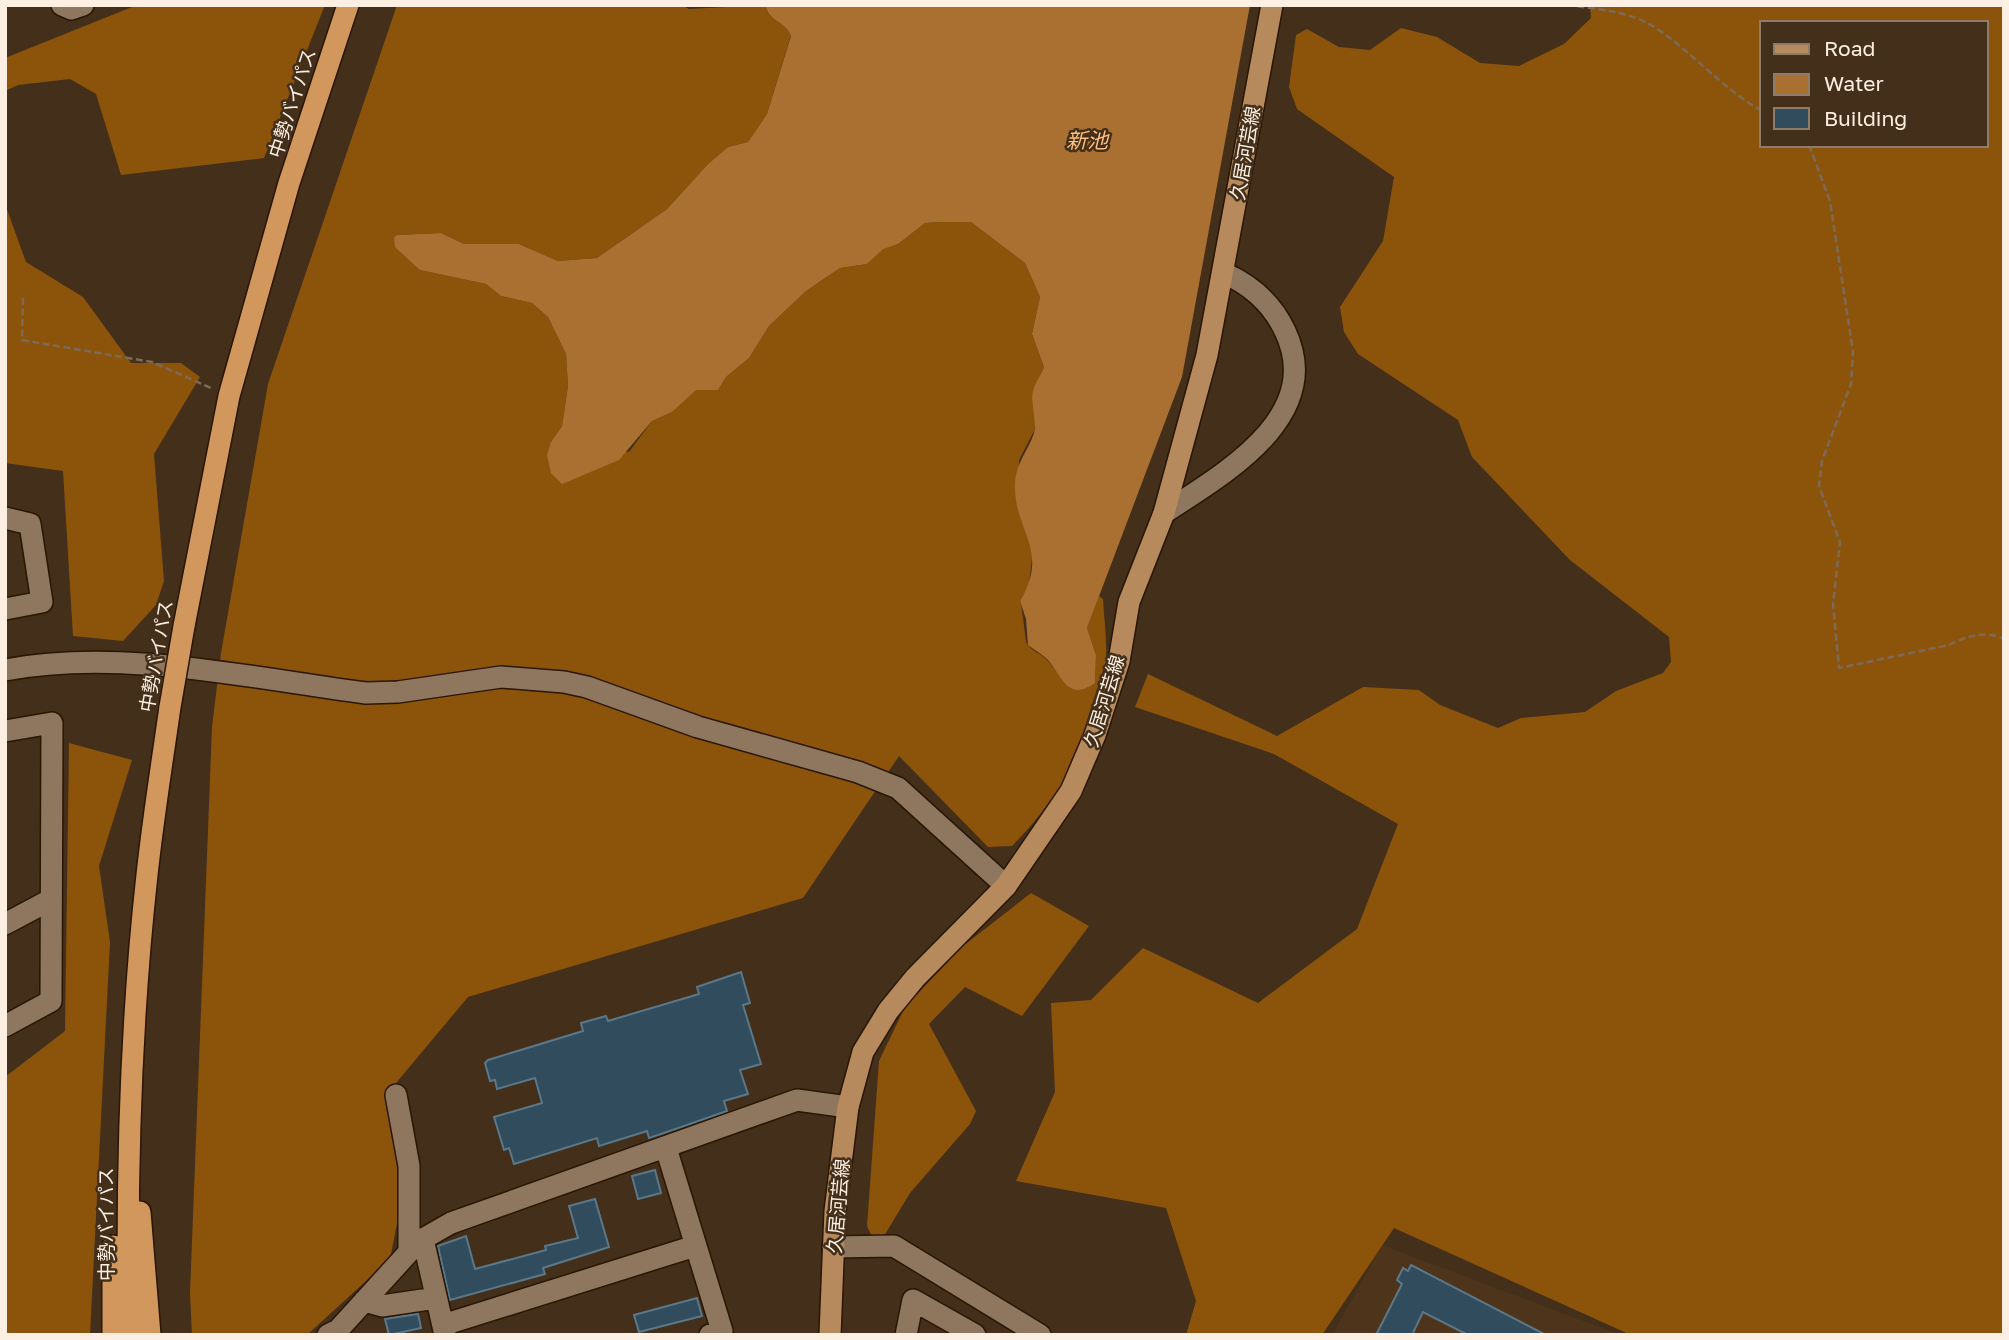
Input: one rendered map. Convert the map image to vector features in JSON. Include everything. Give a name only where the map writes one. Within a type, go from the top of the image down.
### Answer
[{"type":"highway","name":"中勢バイパス","points":[[129,1335],[129,1150],[134,1022],[147,873],[170,707],[229,396],[289,183],[348,5]]},
{"type":"highway","points":[[113,1335],[114,1240],[129,1150]]},
{"type":"highway","points":[[129,1150],[138,1177],[150,1335]]},
{"type":"main road","name":"久居河芸線","points":[[830,1335],[833,1247],[848,1107],[863,1052],[888,1011],[915,978],[1006,886],[1060,809],[1086,759],[1119,661],[1129,602],[1164,513],[1195,406],[1224,272],[1272,5]]},
{"type":"street","points":[[62,5],[71,9],[83,5]]},
{"type":"street","points":[[1164,513],[1242,458],[1265,438],[1279,421],[1293,387],[1292,344],[1283,326],[1261,296],[1245,282],[1224,272]]},
{"type":"street","points":[[5,518],[30,524],[42,602],[5,609]]},
{"type":"street","points":[[5,670],[63,662],[132,662],[366,693],[398,692],[501,677],[564,682],[698,727],[858,772],[898,788],[1006,886]]},
{"type":"street","points":[[5,731],[52,723],[51,1001],[5,1026]]},
{"type":"street","points":[[7,918],[50,900]]},
{"type":"street","points":[[396,1095],[409,1166],[416,1246],[436,1298],[444,1330],[695,1245]]},
{"type":"street","points":[[332,1334],[416,1246],[451,1223],[666,1149],[797,1100],[848,1107]]},
{"type":"street","points":[[666,1149],[722,1331],[710,1335]]},
{"type":"street","points":[[833,1247],[894,1246],[1040,1335]]},
{"type":"street","points":[[364,1301],[382,1306],[436,1298]]},
{"type":"street","points":[[906,1335],[913,1300],[975,1335]]},
{"type":"path","points":[[1567,5],[1608,11],[1654,27],[1744,100],[1760,110]]},
{"type":"path","points":[[1810,147],[1830,201],[1853,352],[1850,384],[1822,461],[1818,485],[1840,542],[1833,604],[1839,668],[1949,645],[1964,638],[1992,633],[2004,639]]},
{"type":"path","points":[[23,298],[22,340],[152,362],[229,396]]},
{"type":"shaded area","points":[[137,5],[325,5],[264,158],[121,175],[96,94],[70,79],[18,85],[5,91],[5,58]]},
{"type":"shaded area","points":[[397,5],[682,5],[689,9],[766,5],[773,18],[789,30],[791,35],[767,114],[748,142],[728,147],[708,164],[667,209],[597,258],[558,261],[519,244],[464,244],[441,233],[397,235],[420,270],[486,284],[501,296],[532,303],[548,317],[566,354],[568,386],[562,426],[551,442],[629,452],[652,421],[672,412],[696,389],[718,390],[726,377],[749,358],[769,326],[806,291],[840,268],[867,264],[883,248],[898,244],[925,223],[971,222],[1025,263],[1040,297],[1032,334],[1044,367],[1033,391],[1036,414],[1034,431],[1019,460],[1021,519],[1033,549],[1029,585],[1020,601],[1026,641],[1072,687],[1086,688],[1095,683],[1096,655],[1087,628],[1099,596],[1103,599],[1106,636],[1103,684],[1088,735],[1076,760],[1046,806],[1012,846],[988,847],[899,756],[803,898],[468,997],[386,1095],[405,1183],[390,1259],[307,1335],[192,1335],[190,1293],[212,727],[221,653],[268,384]]},
{"type":"shaded area","points":[[1590,5],[2004,5],[2004,1335],[1631,1335],[1394,1228],[1322,1335],[1186,1335],[1196,1301],[1166,1208],[1016,1181],[1055,1092],[1051,1003],[1091,1000],[1143,948],[1258,1003],[1357,929],[1398,824],[1274,754],[1135,707],[1148,674],[1277,736],[1363,687],[1419,690],[1440,705],[1498,728],[1521,718],[1585,712],[1616,691],[1663,673],[1671,662],[1669,637],[1570,560],[1472,457],[1458,420],[1358,354],[1344,332],[1340,307],[1383,241],[1394,177],[1297,109],[1289,87],[1296,35],[1307,29],[1339,47],[1370,50],[1401,28],[1437,37],[1480,63],[1519,66],[1564,44],[1591,18]]},
{"type":"shaded area","points":[[5,204],[26,262],[83,297],[131,363],[181,363],[200,377],[154,454],[164,581],[156,605],[123,641],[73,636],[63,471],[5,463]]},
{"type":"shaded area","points":[[69,743],[132,760],[99,866],[110,942],[90,1335],[5,1335],[5,1077],[65,1031]]},
{"type":"shaded area","points":[[1031,893],[1089,926],[1022,1016],[965,987],[929,1024],[976,1111],[970,1124],[910,1193],[884,1236],[872,1237],[867,1226],[879,1061],[905,1007],[963,946]]},
{"type":"shaded area","points":[[1382,1245],[1621,1335],[1332,1335]]},
{"type":"water","name":"新池","points":[[766,5],[1250,5],[1182,377],[1087,628],[1096,655],[1095,683],[1086,688],[1071,688],[1047,659],[1028,645],[1026,619],[1020,601],[1029,583],[1032,553],[1019,514],[1015,483],[1020,463],[1034,433],[1032,395],[1044,367],[1032,334],[1040,297],[1025,263],[971,222],[925,223],[898,244],[883,249],[867,264],[840,268],[806,291],[769,326],[749,358],[726,377],[718,390],[696,390],[672,412],[652,421],[619,460],[562,484],[551,473],[547,455],[551,442],[562,426],[568,386],[566,354],[548,317],[532,303],[501,296],[486,284],[420,270],[395,247],[394,238],[397,235],[441,233],[464,244],[519,244],[558,261],[597,258],[667,209],[708,164],[728,147],[748,142],[767,114],[791,36],[770,14]]},
{"type":"building","points":[[741,972],[750,1003],[743,1005],[761,1064],[740,1070],[748,1094],[724,1101],[727,1111],[649,1138],[647,1131],[599,1146],[597,1138],[514,1164],[509,1148],[504,1150],[494,1117],[542,1103],[535,1078],[497,1089],[495,1080],[490,1081],[485,1063],[488,1060],[583,1031],[581,1023],[606,1016],[608,1021],[699,994],[697,987]]},
{"type":"building","points":[[655,1170],[661,1193],[638,1199],[632,1176]]},
{"type":"building","points":[[595,1199],[609,1247],[543,1268],[545,1274],[450,1300],[438,1246],[466,1236],[475,1269],[546,1250],[545,1246],[578,1238],[569,1206]]},
{"type":"building","points":[[1411,1265],[1546,1335],[1468,1335],[1423,1312],[1412,1335],[1376,1335],[1402,1284],[1397,1280],[1403,1268],[1408,1271]]},
{"type":"building","points":[[697,1298],[702,1316],[639,1332],[634,1315]]},
{"type":"building","points":[[418,1314],[421,1328],[389,1335],[385,1319]]}]
